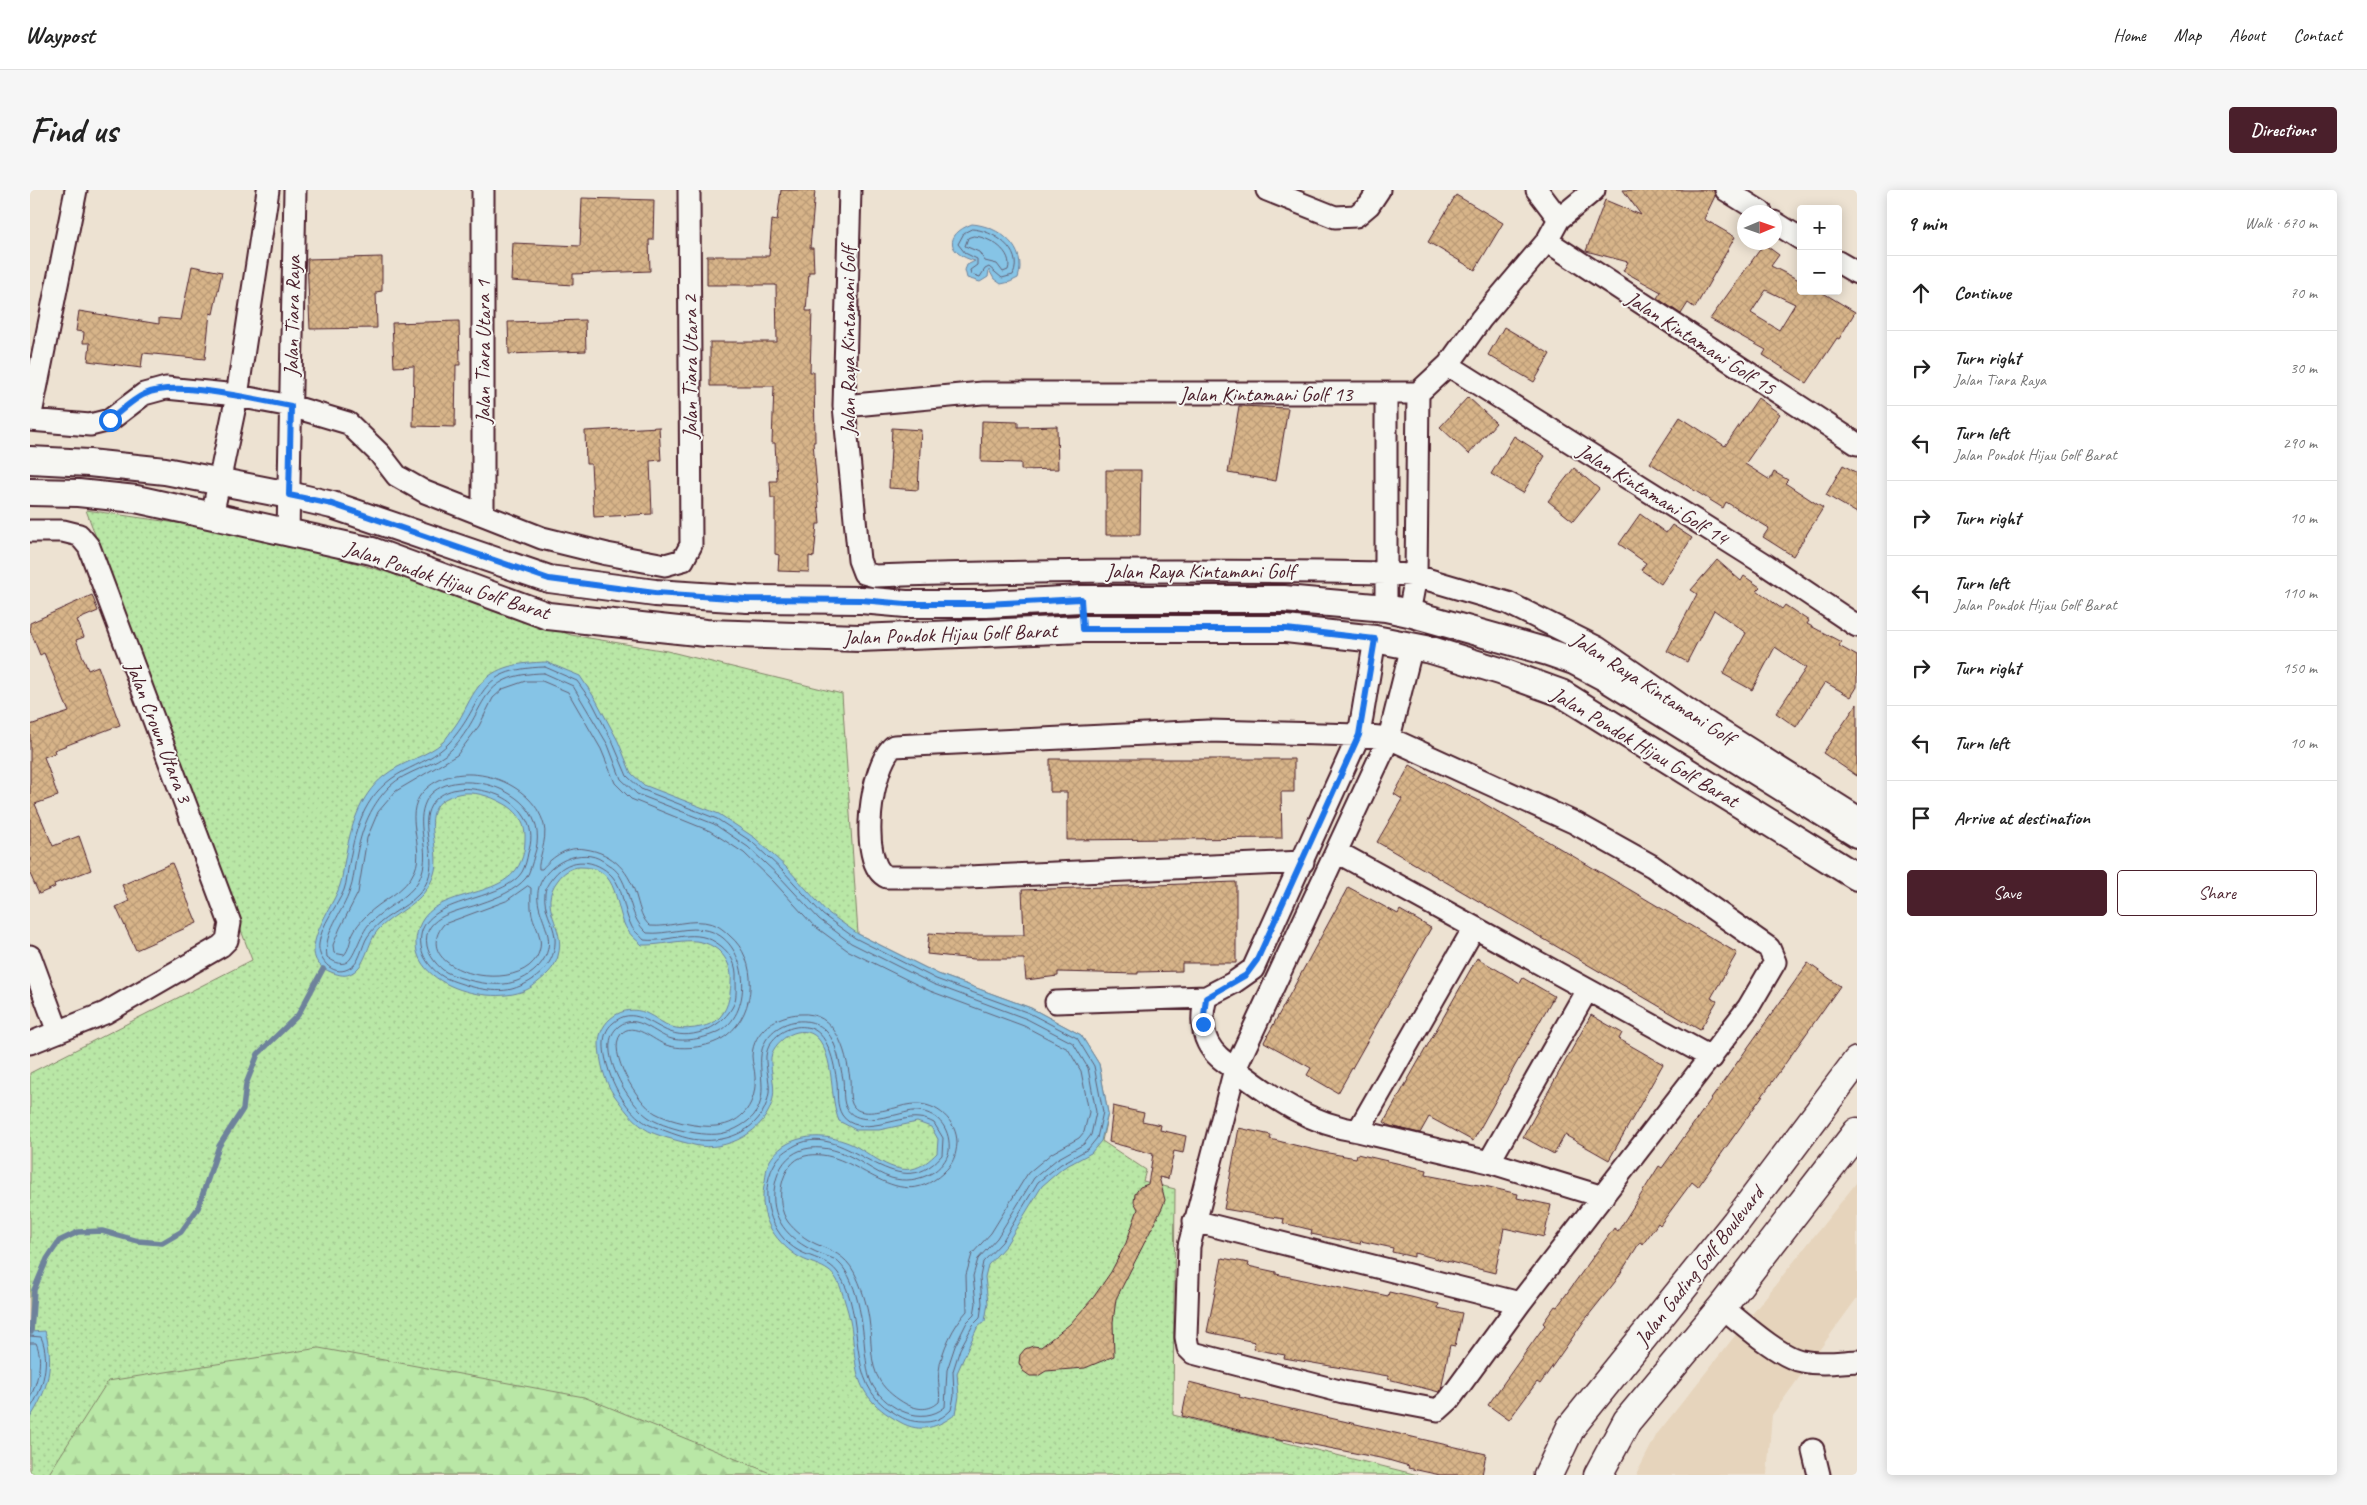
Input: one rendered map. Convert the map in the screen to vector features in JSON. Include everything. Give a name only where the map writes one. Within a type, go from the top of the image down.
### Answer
[{"type":"main road","name":"Jalan Gading Golf Boulevard","points":[[1548,1475],[1571,1427],[1736,1222],[1857,1061]]},
{"type":"main road","name":"Jalan Gading Golf Boulevard","points":[[1598,1475],[1627,1422],[1722,1307],[1857,1132]]},
{"type":"street","points":[[76,190],[30,420],[90,425],[110,420],[144,394],[166,388],[237,396],[291,406],[348,423],[380,454],[397,476],[424,492],[483,514]]},
{"type":"street","name":"Jalan Tiara Raya","points":[[212,516],[237,396],[268,190]]},
{"type":"street","name":"Jalan Tiara Raya","points":[[288,533],[295,190]]},
{"type":"street","name":"Jalan Tiara Utara 1","points":[[483,190],[483,514]]},
{"type":"street","name":"Jalan Tiara Utara 2","points":[[483,514],[542,538],[607,554],[665,565],[683,560],[691,545],[689,190]]},
{"type":"street","name":"Jalan Raya Kintamani Golf","points":[[850,190],[844,406],[859,560],[864,572],[875,576],[1024,571],[1187,570],[1386,573],[1416,576],[1508,603],[1598,648],[1697,716],[1857,817]]},
{"type":"street","points":[[1272,191],[1334,217],[1356,216],[1369,205],[1379,190]]},
{"type":"street","points":[[1537,190],[1559,219]]},
{"type":"street","points":[[1398,610],[1416,576],[1418,393],[1448,365],[1482,319],[1547,241],[1559,219],[1594,190]]},
{"type":"street","points":[[1726,190],[1749,205]]},
{"type":"street","points":[[1782,227],[1797,236]]},
{"type":"street","name":"Jalan Kintamani Golf 15","points":[[1547,241],[1857,444]]},
{"type":"street","points":[[1842,264],[1857,273]]},
{"type":"street","name":"Jalan Kintamani Golf 14","points":[[1448,365],[1763,562],[1857,626]]},
{"type":"street","name":"Jalan Kintamani Golf 13","points":[[844,406],[982,393],[1386,395],[1418,393]]},
{"type":"street","points":[[1386,395],[1386,573],[1398,610]]},
{"type":"street","name":"Jalan Pondok Hijau Golf Barat","points":[[30,460],[165,471],[332,504],[549,579],[655,593],[746,599],[986,604],[1081,599],[1284,599],[1398,610],[1574,661],[1606,678],[1857,834]]},
{"type":"street","name":"Jalan Pondok Hijau Golf Barat","points":[[30,492],[78,493],[136,499],[372,551],[548,616],[706,633],[859,638],[1083,629],[1286,629],[1375,639],[1412,646],[1500,670],[1561,693],[1857,877]]},
{"type":"street","name":"Jalan Crown Utara 3","points":[[30,531],[63,531],[79,535],[89,547],[229,915],[227,940],[221,946],[105,1013],[58,1032]]},
{"type":"street","points":[[548,616],[549,579]]},
{"type":"street","points":[[1081,599],[1083,629]]},
{"type":"street","points":[[1056,1002],[1206,998],[1253,969],[1359,735],[1375,639]]},
{"type":"street","points":[[1303,862],[968,877],[887,877],[882,873],[873,853],[870,830],[872,800],[880,766],[887,751],[894,746],[1208,731],[1359,735],[1389,738],[1575,823],[1652,866],[1769,948],[1774,957],[1773,966],[1748,1008],[1712,1058],[1520,1303],[1449,1400],[1438,1410],[1343,1392],[1193,1353],[1188,1348],[1186,1336],[1188,1246],[1235,1069],[1389,738],[1412,646]]},
{"type":"street","points":[[1671,761],[1690,731]]},
{"type":"street","points":[[1337,852],[1712,1058]]},
{"type":"street","points":[[1358,1131],[1474,928]]},
{"type":"street","points":[[30,956],[58,1032],[30,1043]]},
{"type":"street","points":[[1489,1162],[1587,990]]},
{"type":"street","points":[[1206,998],[1203,1024],[1206,1041],[1213,1051],[1270,1096],[1308,1118],[1336,1128],[1358,1131],[1489,1162],[1603,1197]]},
{"type":"street","points":[[1194,1222],[1520,1303]]},
{"type":"street","points":[[1722,1307],[1756,1335],[1792,1358],[1806,1362],[1857,1360]]},
{"type":"street","points":[[1813,1450],[1819,1475]]},
{"type":"shaded area","points":[[1857,1182],[1857,1298],[1772,1415],[1767,1475],[1636,1475],[1657,1434]]},
{"type":"green space","points":[[86,510],[261,535],[420,582],[571,635],[667,651],[842,694],[858,934],[938,974],[1031,1008],[1081,1035],[1099,1064],[1108,1113],[1102,1141],[1146,1170],[1143,1181],[1175,1189],[1173,1415],[1418,1475],[30,1475],[30,1073],[252,960]]},
{"type":"green space","points":[[319,1348],[584,1397],[775,1475],[48,1475],[108,1381]]},
{"type":"water","points":[[972,224],[992,229],[1001,234],[1015,248],[1019,257],[1020,267],[1018,278],[1001,284],[994,279],[989,270],[988,277],[980,282],[967,278],[965,270],[967,265],[975,261],[959,254],[952,244],[956,233]]},
{"type":"water","points":[[546,662],[580,676],[596,700],[618,741],[631,773],[644,785],[719,814],[755,838],[788,869],[827,912],[858,934],[938,974],[1031,1008],[1081,1035],[1099,1064],[1108,1113],[1101,1141],[1091,1153],[1063,1168],[1042,1186],[1006,1245],[988,1265],[985,1277],[988,1303],[985,1321],[977,1328],[957,1373],[959,1396],[956,1414],[943,1422],[922,1428],[908,1426],[881,1410],[869,1397],[861,1384],[857,1370],[850,1321],[837,1280],[828,1270],[799,1257],[785,1246],[767,1222],[763,1202],[769,1162],[784,1146],[793,1141],[814,1137],[836,1139],[854,1145],[886,1164],[903,1169],[912,1169],[929,1161],[937,1153],[938,1139],[931,1127],[917,1122],[879,1130],[856,1130],[839,1121],[825,1050],[820,1041],[808,1032],[793,1033],[780,1041],[775,1047],[771,1058],[774,1093],[769,1110],[763,1120],[743,1137],[719,1146],[706,1147],[694,1145],[648,1131],[628,1113],[608,1084],[599,1045],[603,1028],[614,1016],[629,1010],[637,1011],[646,1013],[669,1026],[682,1029],[706,1025],[720,1017],[728,1004],[731,978],[727,961],[718,950],[701,942],[691,941],[642,945],[629,933],[623,922],[610,881],[603,873],[594,869],[577,867],[570,869],[562,875],[552,890],[551,908],[560,945],[558,956],[551,969],[533,986],[517,993],[498,995],[476,994],[455,988],[436,978],[423,964],[416,947],[419,927],[429,913],[443,903],[496,885],[511,876],[521,861],[525,840],[523,825],[512,809],[487,796],[476,793],[464,793],[444,800],[438,805],[433,815],[436,866],[430,884],[424,893],[378,930],[356,971],[340,975],[320,965],[315,955],[314,944],[341,882],[353,825],[368,793],[375,784],[391,771],[429,752],[443,742],[458,721],[475,691],[485,679],[509,666]]},
{"type":"water","points":[[45,1331],[49,1354],[48,1376],[41,1398],[30,1418],[30,1332]]},
{"type":"building","points":[[781,190],[815,190],[810,248],[813,248],[814,272],[809,272],[806,311],[812,311],[810,372],[814,372],[815,442],[813,442],[820,524],[817,524],[814,557],[809,556],[809,572],[778,571],[779,555],[775,554],[775,498],[771,498],[770,481],[777,481],[775,443],[772,443],[774,386],[710,386],[710,342],[777,342],[776,285],[707,285],[707,256],[769,256],[772,220],[777,221]]},
{"type":"building","points":[[1623,190],[1714,190],[1715,196],[1704,219],[1735,237],[1695,308],[1688,303],[1681,314],[1657,298],[1661,292],[1623,271],[1628,262],[1586,251],[1605,200],[1641,215]]},
{"type":"building","points":[[1456,195],[1503,223],[1475,270],[1428,242]]},
{"type":"building","points":[[582,198],[654,200],[653,240],[649,240],[650,271],[573,274],[573,285],[511,281],[513,243],[580,246]]},
{"type":"building","points":[[1760,250],[1772,250],[1779,255],[1771,266],[1797,279],[1797,295],[1827,295],[1855,312],[1839,339],[1837,338],[1807,383],[1763,355],[1766,350],[1710,319]],"holes":[[[1766,290],[1795,304],[1779,330],[1751,313]]]},
{"type":"building","points":[[382,257],[382,291],[376,292],[377,328],[310,329],[307,259]]},
{"type":"building","points":[[192,266],[222,272],[213,314],[210,313],[205,359],[143,353],[141,368],[88,361],[90,343],[83,343],[84,332],[76,331],[79,311],[159,324],[159,318],[181,320]]},
{"type":"building","points":[[585,320],[586,351],[509,354],[508,322]]},
{"type":"building","points":[[459,321],[460,365],[456,365],[455,427],[413,426],[414,366],[394,367],[392,323]]},
{"type":"building","points":[[1504,327],[1550,354],[1534,382],[1488,355]]},
{"type":"building","points":[[1468,397],[1496,423],[1469,454],[1440,427]]},
{"type":"building","points":[[1758,398],[1780,414],[1745,464],[1770,480],[1774,472],[1788,480],[1785,483],[1823,508],[1793,556],[1763,537],[1769,528],[1726,502],[1723,508],[1650,463],[1680,417],[1725,446]]},
{"type":"building","points":[[1239,406],[1288,408],[1276,481],[1228,473]]},
{"type":"building","points":[[982,421],[1018,422],[1018,427],[1057,426],[1058,469],[1021,470],[1021,463],[981,462]]},
{"type":"building","points":[[659,427],[661,460],[650,461],[652,514],[594,517],[591,464],[586,464],[585,431]]},
{"type":"building","points":[[892,428],[921,430],[918,490],[889,488]]},
{"type":"building","points":[[1514,436],[1545,456],[1523,493],[1491,474]]},
{"type":"building","points":[[1843,465],[1857,473],[1857,513],[1826,495]]},
{"type":"building","points":[[1574,468],[1599,489],[1573,521],[1548,501]]},
{"type":"building","points":[[1106,470],[1141,470],[1140,535],[1106,535]]},
{"type":"building","points":[[1640,514],[1666,533],[1672,525],[1692,538],[1661,584],[1641,570],[1646,563],[1619,544]]},
{"type":"building","points":[[1717,560],[1741,581],[1744,576],[1760,587],[1757,590],[1782,609],[1785,605],[1809,621],[1807,624],[1841,642],[1839,646],[1857,656],[1857,687],[1851,697],[1825,682],[1796,727],[1776,713],[1806,668],[1775,647],[1752,690],[1723,674],[1746,633],[1714,610],[1687,662],[1667,651],[1697,594],[1691,590]]},
{"type":"building","points":[[92,595],[98,611],[77,620],[84,637],[76,640],[88,670],[98,666],[120,725],[54,750],[55,753],[44,757],[58,796],[35,804],[53,846],[79,836],[91,870],[54,884],[55,887],[39,894],[30,874],[30,725],[69,712],[44,653],[40,655],[30,630],[30,623]]},
{"type":"building","points":[[1857,704],[1857,776],[1823,753]]},
{"type":"building","points":[[1050,759],[1294,759],[1294,792],[1281,792],[1282,838],[1067,840],[1067,792],[1050,792]]},
{"type":"building","points":[[1410,765],[1478,800],[1737,953],[1711,998],[1717,1001],[1700,1030],[1377,842],[1402,799],[1394,794]]},
{"type":"building","points":[[172,863],[197,923],[136,950],[116,907],[129,901],[122,885]]},
{"type":"building","points":[[1236,882],[1236,963],[1182,963],[1182,971],[1138,972],[1138,974],[1058,972],[1058,976],[1026,980],[1024,959],[974,959],[927,954],[929,933],[1024,935],[1022,890]]},
{"type":"building","points":[[1348,887],[1398,914],[1400,910],[1431,928],[1338,1093],[1307,1075],[1311,1068],[1264,1042]]},
{"type":"building","points":[[1477,958],[1520,983],[1523,978],[1554,996],[1473,1141],[1429,1117],[1420,1133],[1390,1126],[1384,1122]]},
{"type":"building","points":[[1808,963],[1840,986],[1698,1187],[1692,1182],[1660,1225],[1658,1223],[1643,1244],[1640,1242],[1615,1282],[1584,1321],[1540,1384],[1537,1382],[1509,1420],[1488,1405],[1545,1325],[1543,1323],[1555,1306],[1557,1307],[1614,1228],[1618,1231],[1659,1166],[1662,1168]]},
{"type":"building","points":[[1591,1015],[1622,1033],[1619,1039],[1663,1064],[1609,1160],[1565,1135],[1554,1154],[1523,1137]]},
{"type":"building","points":[[1113,1106],[1144,1113],[1142,1121],[1161,1125],[1160,1130],[1186,1136],[1183,1153],[1174,1151],[1168,1179],[1159,1177],[1165,1200],[1116,1299],[1113,1322],[1114,1356],[1085,1368],[1046,1371],[1038,1376],[1030,1376],[1023,1371],[1019,1363],[1020,1355],[1025,1349],[1033,1346],[1041,1347],[1070,1324],[1093,1298],[1111,1272],[1126,1243],[1138,1209],[1134,1202],[1135,1194],[1140,1187],[1148,1184],[1153,1154],[1109,1142]]},
{"type":"building","points":[[1239,1128],[1271,1135],[1270,1139],[1323,1152],[1356,1158],[1357,1154],[1427,1170],[1426,1175],[1489,1187],[1518,1194],[1517,1198],[1551,1205],[1544,1237],[1504,1228],[1495,1273],[1414,1253],[1414,1257],[1392,1252],[1393,1248],[1361,1241],[1360,1244],[1311,1234],[1312,1230],[1283,1223],[1284,1219],[1224,1209]]},
{"type":"building","points":[[1222,1258],[1249,1263],[1248,1266],[1276,1272],[1276,1274],[1364,1293],[1365,1291],[1388,1296],[1389,1292],[1411,1297],[1439,1304],[1438,1308],[1462,1313],[1455,1346],[1450,1345],[1441,1390],[1439,1392],[1388,1379],[1388,1376],[1284,1358],[1285,1355],[1253,1349],[1255,1342],[1207,1332]]},
{"type":"building","points":[[1189,1382],[1240,1395],[1239,1397],[1486,1454],[1482,1475],[1440,1475],[1408,1468],[1409,1466],[1385,1459],[1283,1439],[1283,1441],[1182,1416]]},
{"type":"waterway","points":[[31,1332],[34,1290],[47,1259],[59,1241],[78,1232],[102,1231],[138,1241],[162,1243],[181,1232],[198,1208],[219,1146],[243,1109],[246,1084],[258,1054],[298,1015],[323,969]]},
{"type":"route","points":[[110,420],[144,394],[166,388],[227,394],[291,406],[289,495],[332,504],[444,541],[549,579],[655,593],[746,599],[861,600],[906,604],[986,604],[1081,599],[1083,629],[1286,629],[1375,639],[1359,735],[1303,862],[1253,969],[1206,998],[1203,1010],[1203,1024]]}]
